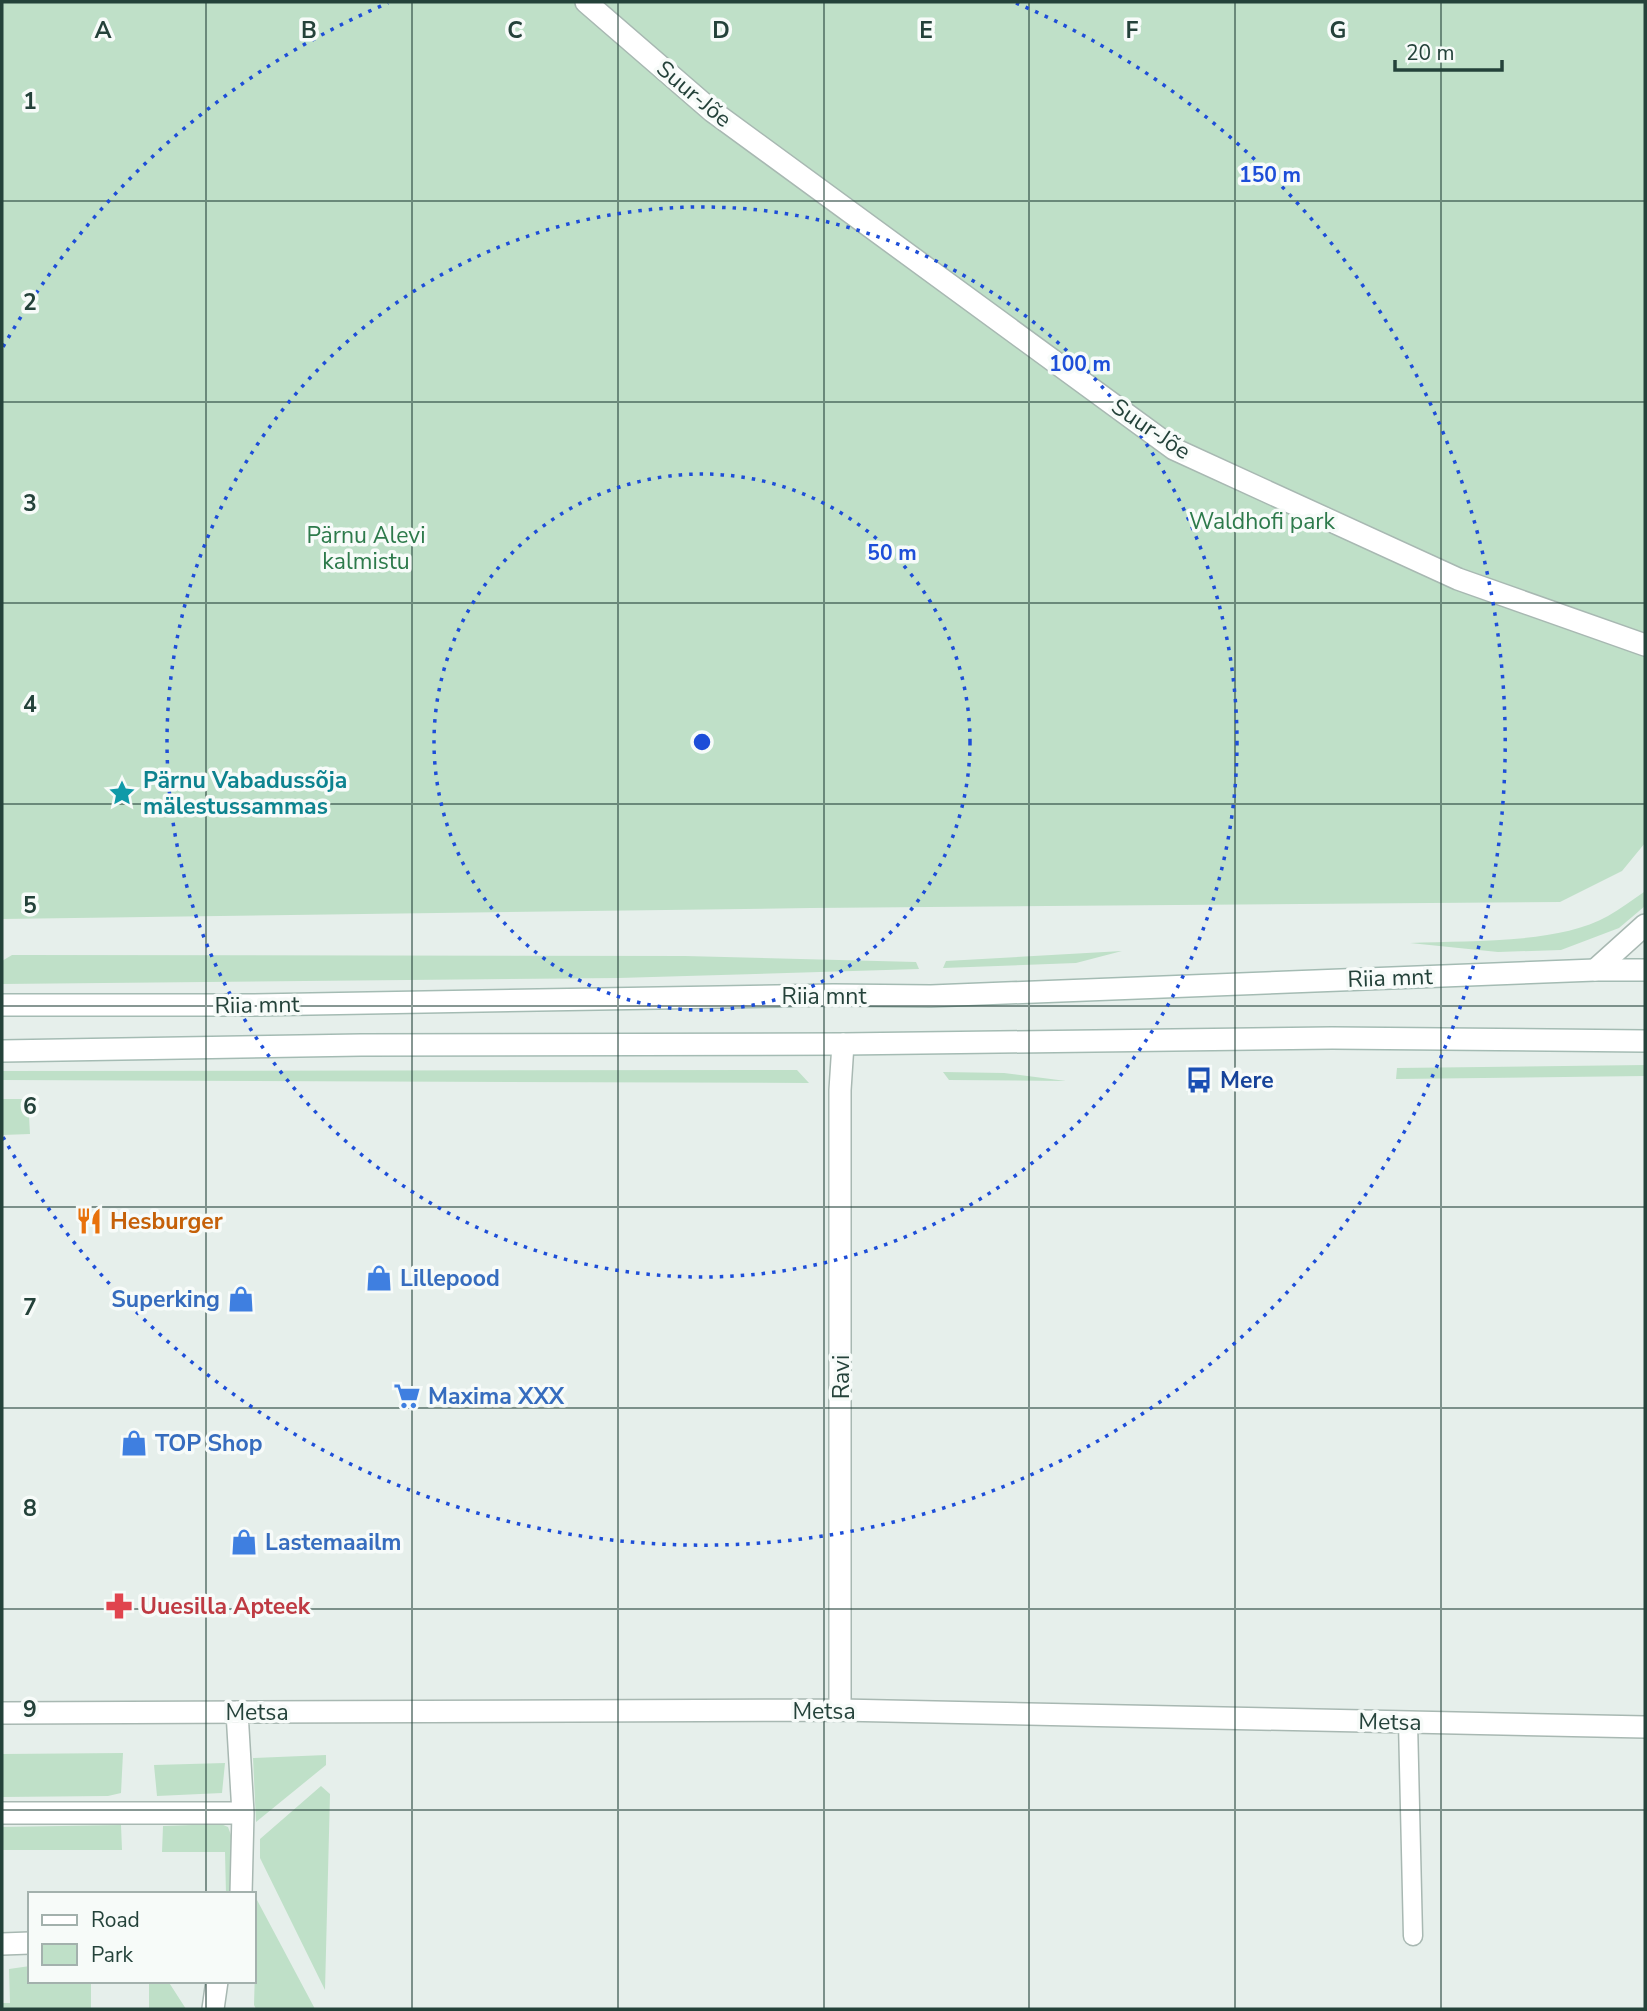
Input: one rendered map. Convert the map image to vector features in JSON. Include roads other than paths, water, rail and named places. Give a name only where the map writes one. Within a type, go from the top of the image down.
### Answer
[{"type":"street","name":"Suur-Jõe","points":[[586,2],[712,111],[1174,449],[1458,579],[1645,645]]},
{"type":"street","points":[[1595,970],[1645,925]]},
{"type":"street","name":"Riia mnt","points":[[2,1005],[249,1005],[819,995],[931,996],[1645,970]]},
{"type":"street","name":"Riia mnt","points":[[2,1051],[361,1045],[843,1044],[1332,1038],[1645,1041]]},
{"type":"street","name":"Ravi","points":[[840,1710],[843,1044]]},
{"type":"street","name":"Metsa","points":[[2,1713],[840,1710],[1645,1727]]},
{"type":"street","points":[[237,1712],[243,1813],[241,1892]]},
{"type":"street","points":[[2,1813],[243,1813]]},
{"type":"street","points":[[2,1944],[28,1943]]},
{"type":"street","points":[[213,2009],[217,1983]]},
{"type":"lane","points":[[1408,1722],[1413,1936]]},
{"type":"place","name":"Pärnu Vabadussõja mälestussammas","points":[[122,793]]},
{"type":"place","name":"Mere","points":[[1199,1080]]},
{"type":"place","name":"Hesburger","points":[[89,1221]]},
{"type":"place","name":"Lillepood","points":[[379,1278]]},
{"type":"place","name":"Superking","points":[[241,1299]]},
{"type":"place","name":"Maxima XXX","points":[[407,1396]]},
{"type":"place","name":"TOP Shop","points":[[134,1443]]},
{"type":"place","name":"Lastemaailm","points":[[244,1542]]},
{"type":"place","name":"Uuesilla Apteek","points":[[119,1606]]},
{"type":"park label","name":"Waldhofi park","points":[[1262,521]]},
{"type":"park label","name":"Pärnu Alevi kalmistu","points":[[366,548]]}]
